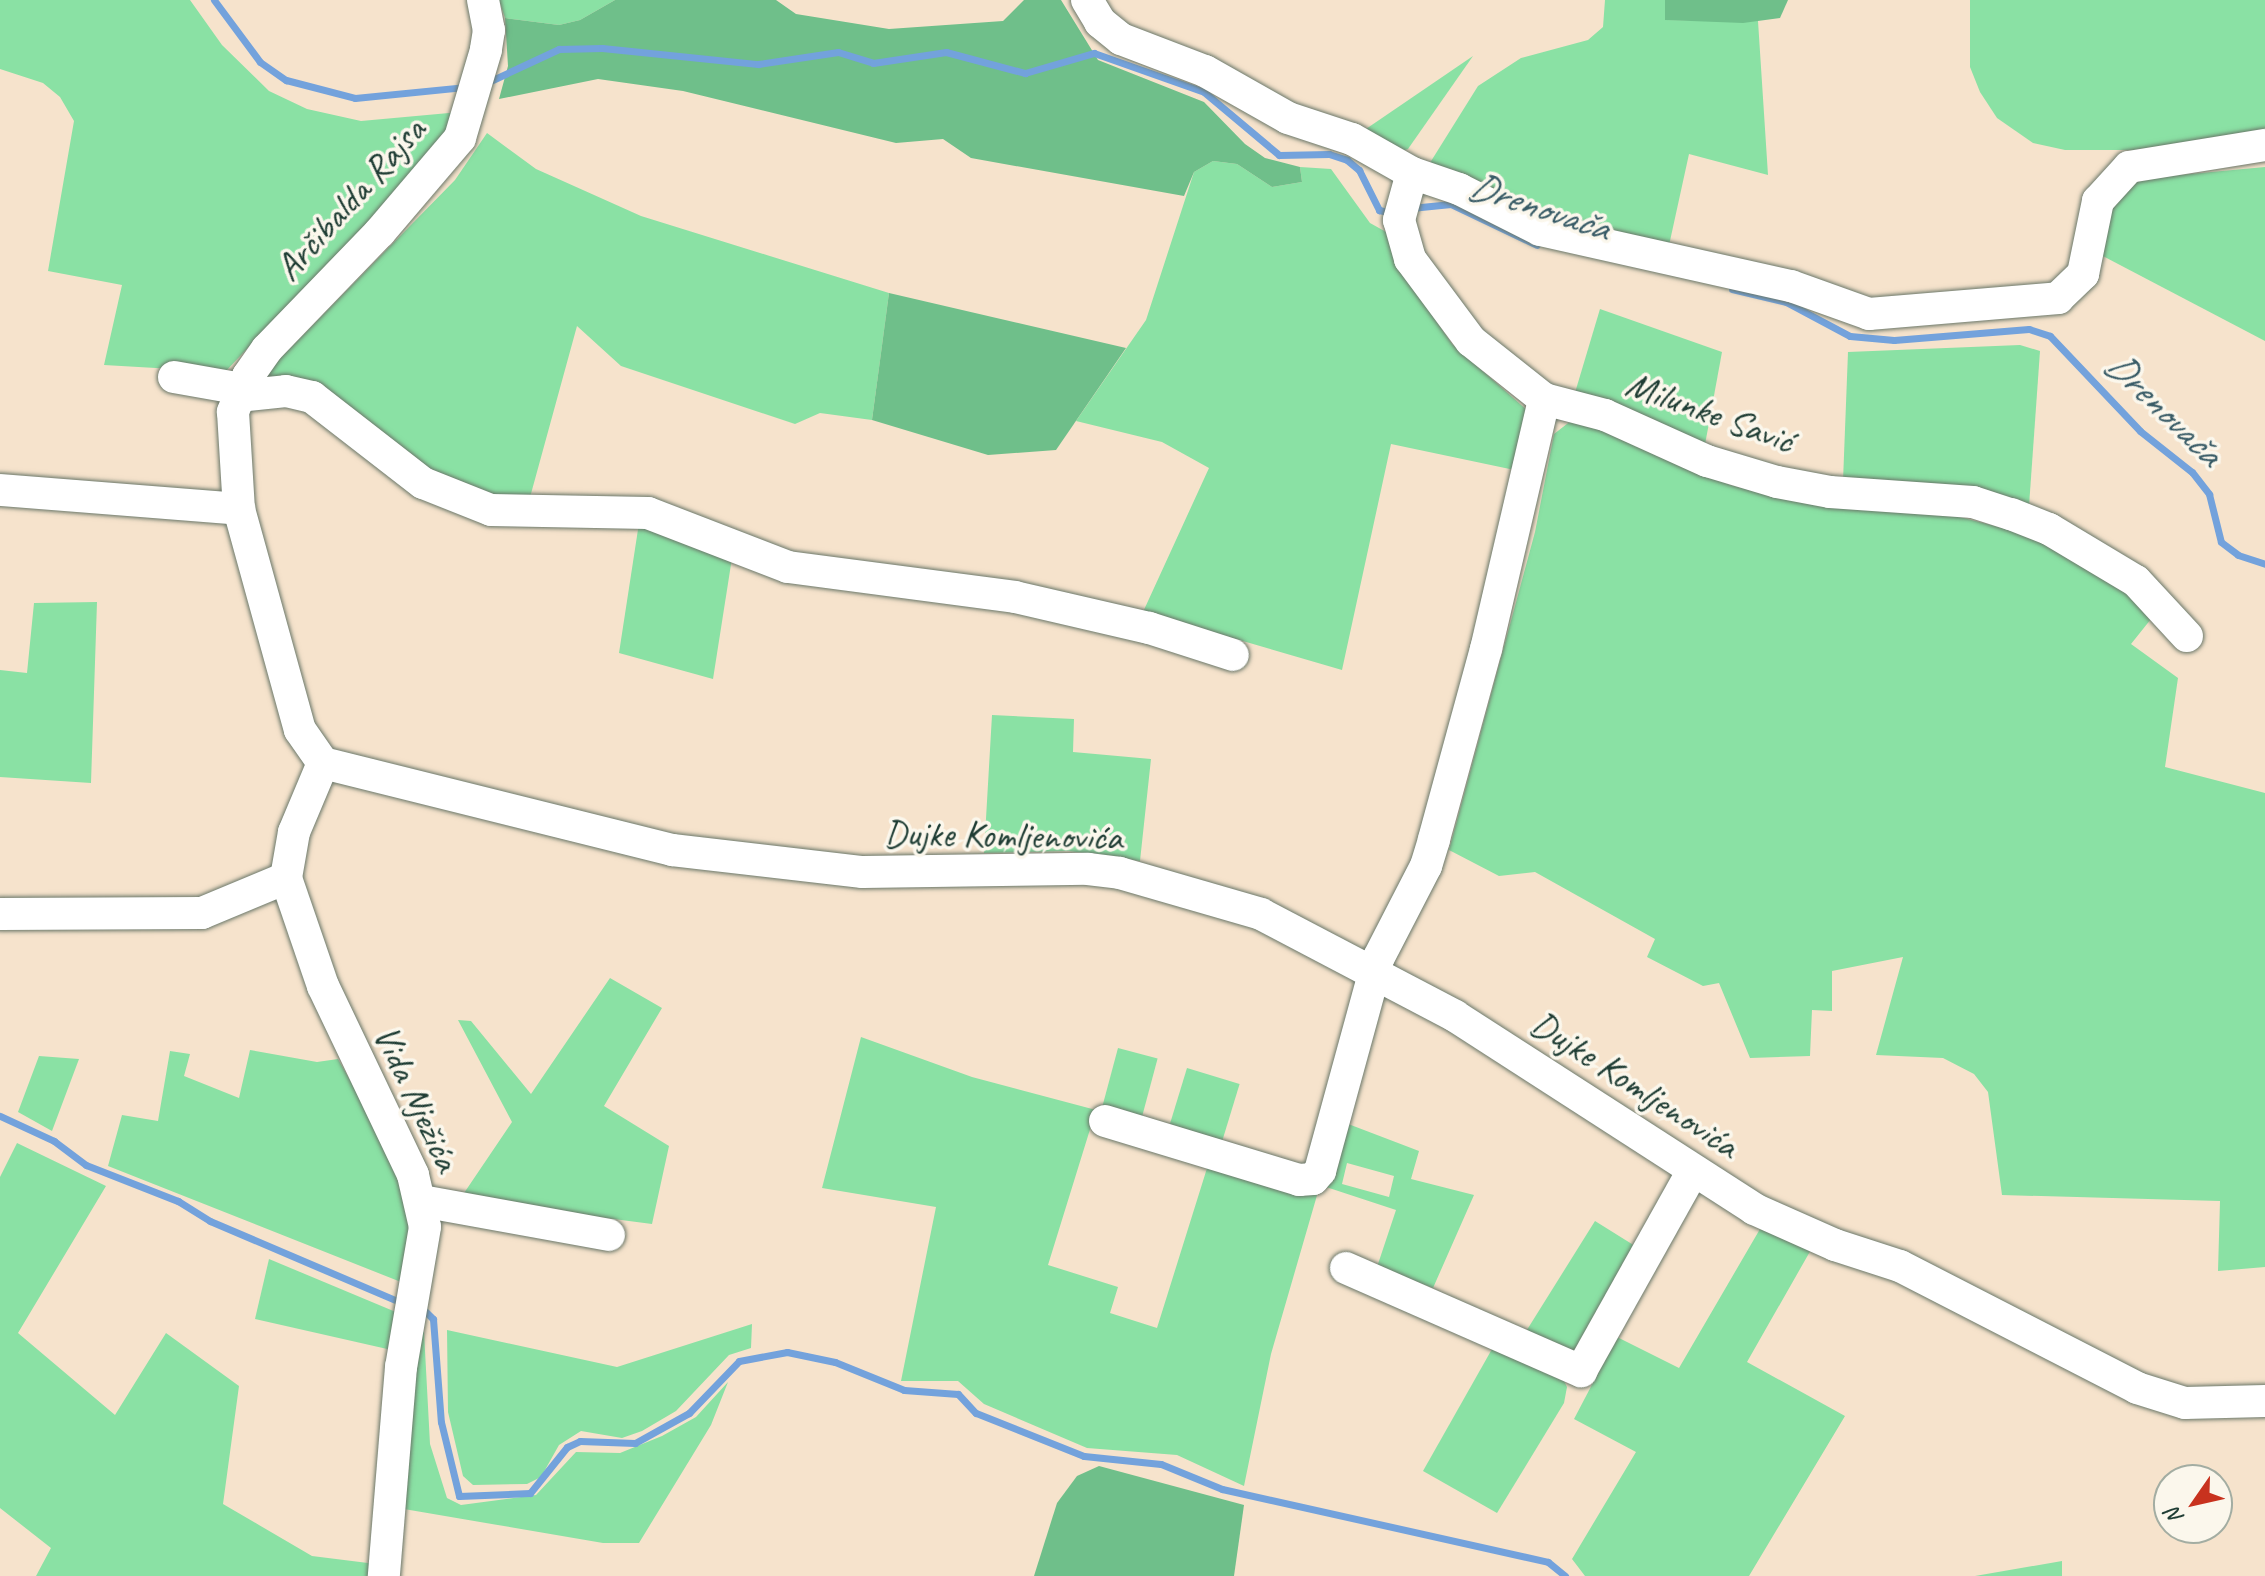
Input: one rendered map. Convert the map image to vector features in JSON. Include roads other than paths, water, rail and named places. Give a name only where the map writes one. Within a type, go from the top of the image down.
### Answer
[{"type":"street","name":"Arčibalda Rajsa","points":[[239,509],[232,430],[240,393],[267,349],[448,156],[469,122],[483,67],[489,30],[483,0]]},
{"type":"street","points":[[1087,0],[1100,22],[1121,39],[1205,71],[1273,111],[1352,139],[1405,197],[1459,189],[1555,235],[1791,286],[1847,309],[1880,314],[2058,298],[2083,274],[2098,201],[2129,167],[2265,145]]},
{"type":"street","name":"Milunke Savić","points":[[1405,197],[1410,259],[1449,316],[1494,362],[1544,399],[1605,415],[1707,461],[1777,482],[1830,492],[1973,502],[2011,514],[2049,529],[2136,581],[2187,636]]},
{"type":"street","points":[[174,377],[240,393],[286,391],[312,397],[423,483],[491,510],[648,513],[788,567],[1015,597],[1149,628],[1233,655]]},
{"type":"street","points":[[1105,1121],[1299,1180],[1313,1179],[1320,1171],[1377,972],[1378,959],[1426,866],[1434,839],[1486,649],[1544,399]]},
{"type":"street","points":[[0,490],[239,509],[300,730],[323,763]]},
{"type":"street","name":"Dujke Komljenovića","points":[[323,763],[672,850],[760,864],[863,872],[1120,873],[1261,914],[1377,972],[1515,1054],[1754,1209],[1835,1245],[1900,1266],[2137,1388],[2185,1403],[2265,1401]]},
{"type":"street","name":"Vida Nježića","points":[[323,763],[294,832],[286,878],[323,986],[422,1201],[425,1227],[401,1367],[384,1576]]},
{"type":"street","points":[[0,914],[202,913],[286,878]]},
{"type":"street","points":[[1346,1268],[1581,1371],[1693,1171]]},
{"type":"street","points":[[422,1201],[609,1235]]},
{"type":"waterway","name":"Drenovača","points":[[214,0],[260,62],[286,80],[355,98],[466,87]]},
{"type":"waterway","name":"Drenovača","points":[[486,83],[559,49],[602,48],[758,64],[838,52],[873,63],[946,52],[1025,73],[1094,53],[1204,92],[1279,155],[1329,154],[1347,160],[1359,170],[1379,210],[1392,213]]},
{"type":"waterway","name":"Drenovača","points":[[1411,208],[1451,204],[1537,245]]},
{"type":"waterway","name":"Drenovača","points":[[1732,289],[1786,302],[1850,336],[1894,340],[2029,329],[2050,336],[2140,431],[2192,472],[2209,494],[2221,542],[2238,555],[2265,564]]},
{"type":"waterway","points":[[0,1116],[54,1141],[86,1165],[178,1201],[210,1221],[395,1300]]},
{"type":"waterway","points":[[426,1312],[433,1319],[441,1422],[459,1496],[530,1493],[567,1447],[580,1441],[635,1443],[689,1413],[739,1361],[787,1352],[835,1362],[904,1390],[958,1394],[976,1413],[1084,1456],[1161,1464],[1222,1489],[1548,1562],[1565,1576]]}]
